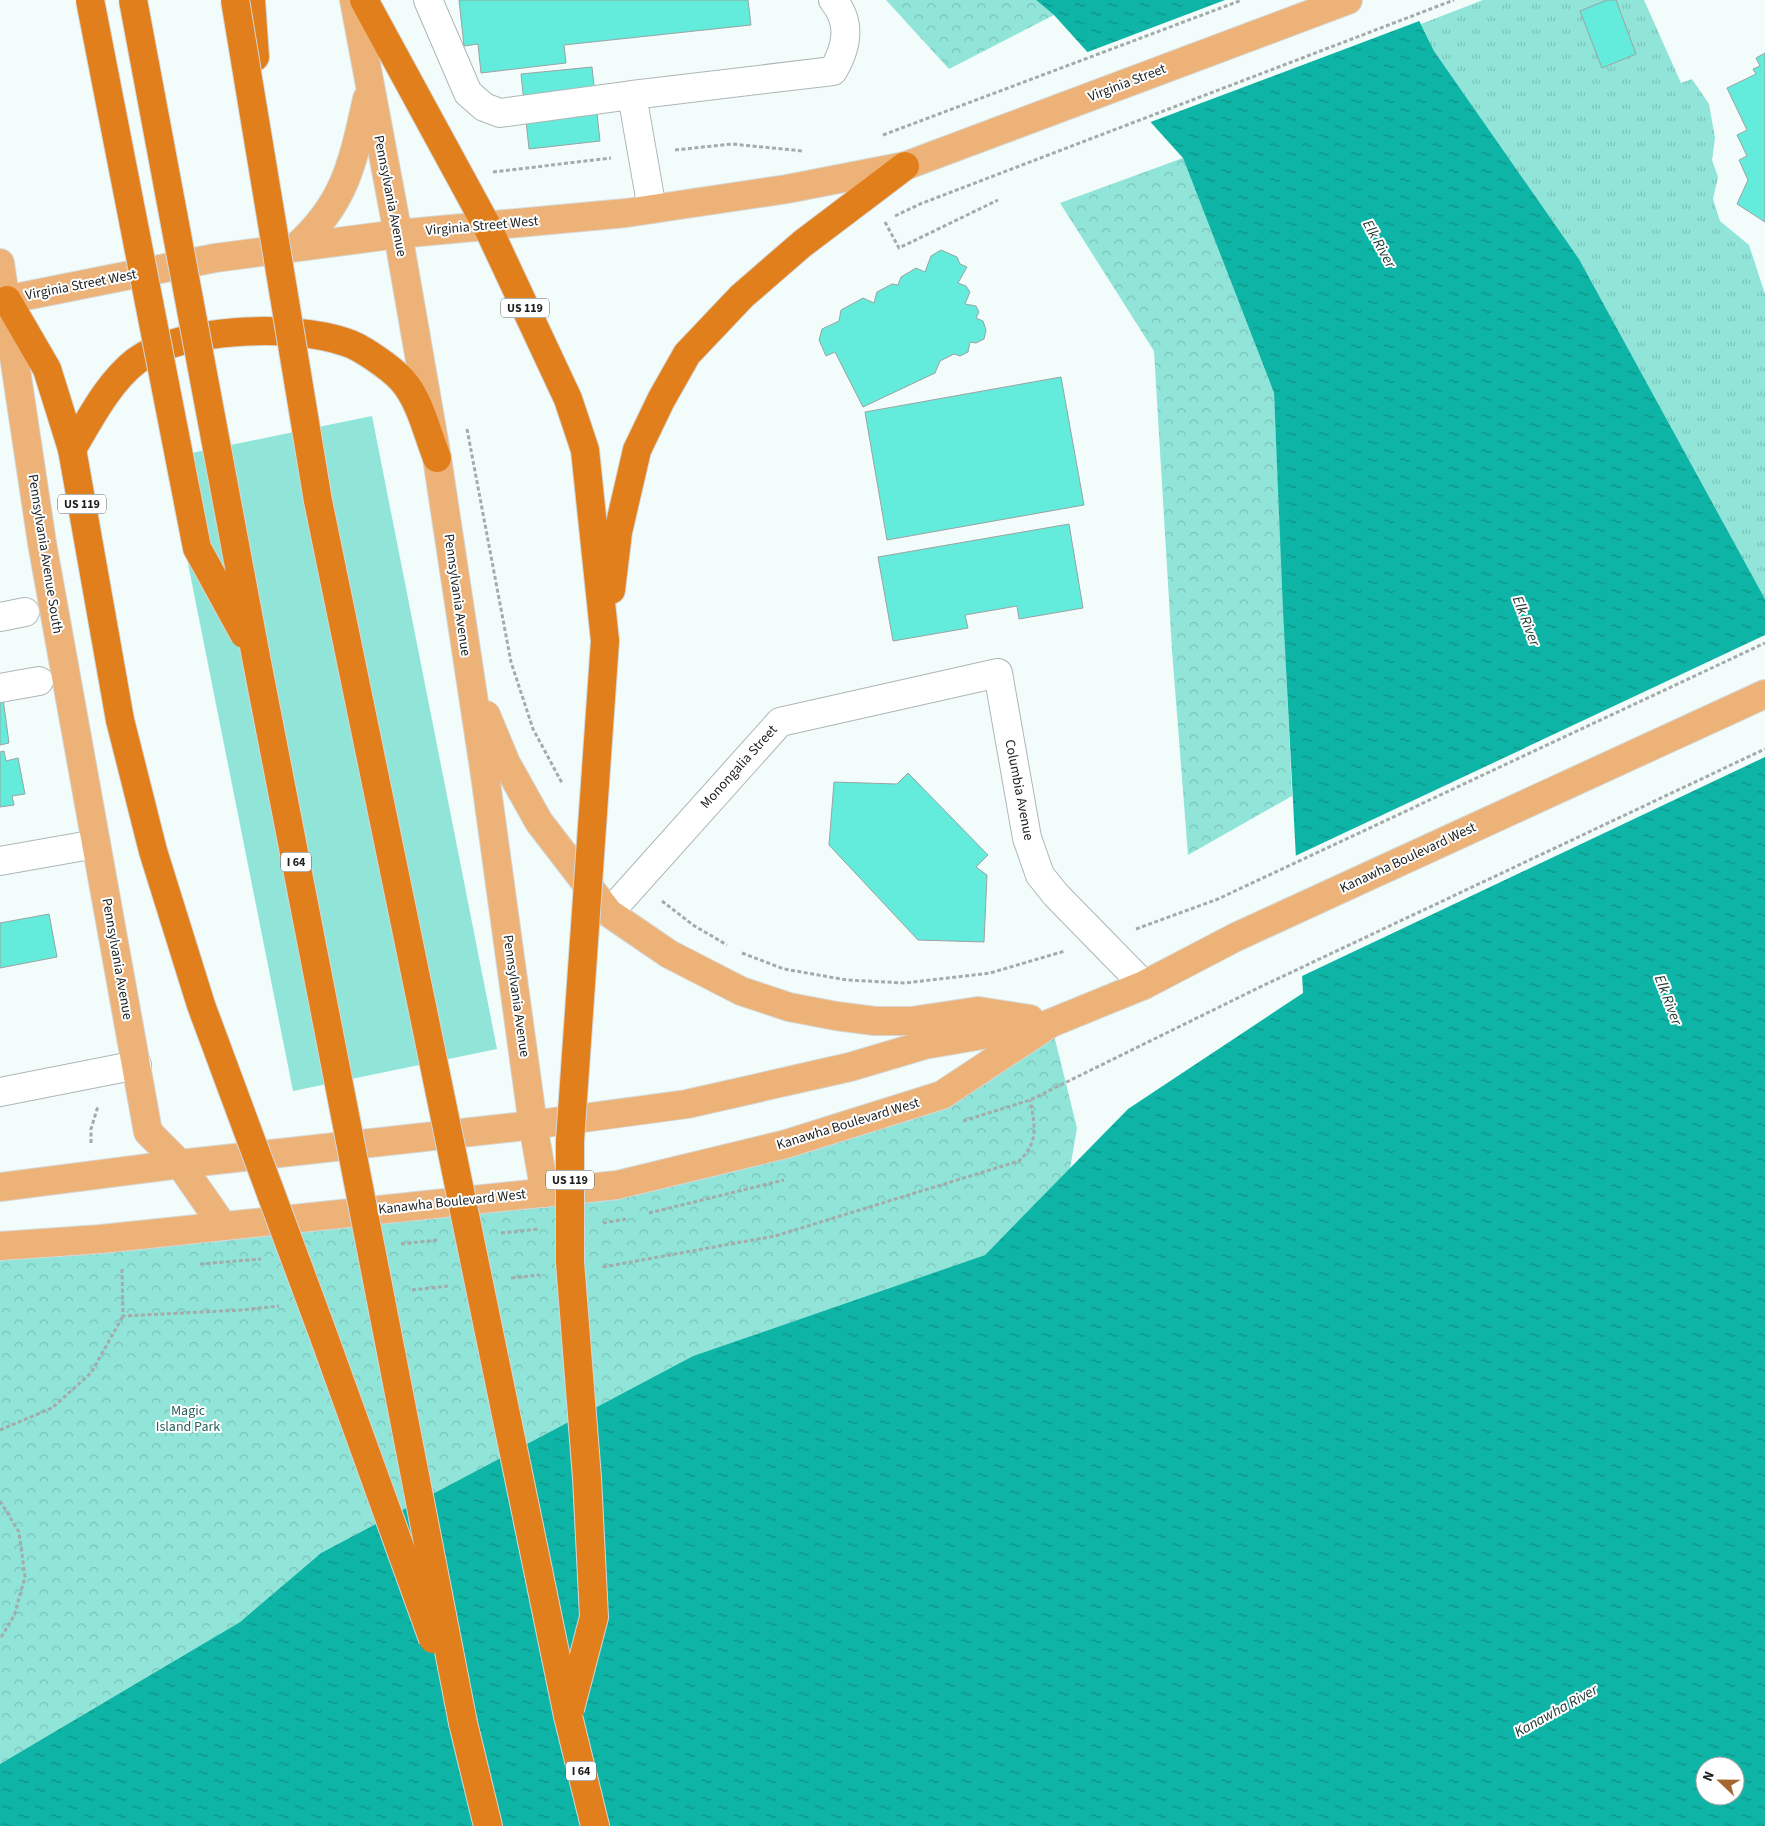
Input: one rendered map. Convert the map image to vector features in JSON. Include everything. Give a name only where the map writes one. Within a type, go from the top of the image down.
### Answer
[{"type":"highway","points":[[90,0],[197,548],[256,657]]},
{"type":"highway","name":"I 64","points":[[132,0],[256,657],[463,1723],[488,1826]]},
{"type":"highway","name":"I 64","points":[[235,0],[318,501],[568,1716],[594,1826]]},
{"type":"highway","points":[[251,0],[266,190]]},
{"type":"highway","name":"US 119","points":[[364,0],[487,226],[568,399],[586,450],[605,641],[570,1141],[570,1262],[588,1478],[594,1617],[568,1716]]},
{"type":"highway","points":[[605,641],[618,532],[637,450],[661,400],[687,354],[742,296],[802,244],[905,166]]},
{"type":"highway","name":"US 119","points":[[3,301],[47,369],[72,449],[120,720],[153,851],[201,1005],[323,1334],[463,1723]]},
{"type":"highway","points":[[72,449],[119,377],[137,361],[152,352],[207,335],[251,331],[302,332],[347,342],[401,379],[414,397],[437,458]]},
{"type":"main road","name":"Pennsylvania Avenue","points":[[354,0],[398,234],[437,458],[467,668],[485,775],[533,1125],[545,1193]]},
{"type":"main road","name":"Virginia Street","points":[[905,166],[1348,0]]},
{"type":"main road","points":[[296,247],[316,230],[340,195],[354,158],[370,86]]},
{"type":"main road","name":"Virginia Street West","points":[[3,301],[215,258],[398,234],[652,209],[787,189],[905,166]]},
{"type":"main road","name":"Pennsylvania Avenue South","points":[[0,263],[3,301],[42,543],[96,844]]},
{"type":"main road","points":[[467,668],[506,763],[539,822],[610,913],[670,954],[741,991],[788,1007],[875,1021],[911,1021],[978,1011],[1051,1023]]},
{"type":"main road","name":"Kanawha Boulevard West","points":[[0,1246],[101,1239],[616,1185],[695,1168],[786,1144],[942,1095],[1051,1023],[1144,985],[1236,937],[1765,694]]},
{"type":"main road","name":"Pennsylvania Avenue","points":[[96,844],[148,1132],[180,1164],[223,1226]]},
{"type":"main road","name":"Kanawha Boulevard West","points":[[0,1188],[180,1164],[533,1125],[687,1104],[850,1067],[924,1045],[1051,1023]]},
{"type":"street","points":[[428,0],[468,93],[484,107],[500,113],[833,71],[843,55],[847,36],[839,7],[833,0]]},
{"type":"street","points":[[632,95],[652,209]]},
{"type":"street","name":"Monongalia Street","points":[[610,913],[780,722],[998,672]]},
{"type":"street","name":"Columbia Avenue","points":[[998,672],[1026,838],[1040,875],[1056,895],[1144,985]]},
{"type":"street","points":[[0,688],[39,681]]},
{"type":"street","points":[[0,861],[96,844]]},
{"type":"street","points":[[0,1092],[137,1065]]},
{"type":"path","points":[[875,138],[1242,0]]},
{"type":"path","points":[[920,204],[1454,0]]},
{"type":"path","points":[[483,173],[732,144],[806,152]]},
{"type":"path","points":[[885,222],[899,248],[998,200]]},
{"type":"path","points":[[1218,899],[1765,642]]},
{"type":"path","points":[[1258,988],[1765,749]]},
{"type":"path","points":[[0,1430],[52,1408],[91,1373],[123,1316]]},
{"type":"path","points":[[0,1500],[19,1532],[25,1577],[14,1616],[0,1639]]},
{"type":"green space","points":[[886,0],[1036,0],[1054,15],[949,69]]},
{"type":"green space","points":[[1483,0],[1644,0],[1681,83],[1692,79],[1709,104],[1715,138],[1712,160],[1718,177],[1713,199],[1720,221],[1749,245],[1765,294],[1765,599],[1579,259],[1434,51],[1421,24]]},
{"type":"green space","points":[[1183,158],[1274,393],[1292,796],[1188,855],[1172,650],[1154,351],[1060,203]]},
{"type":"green space","points":[[372,416],[497,1049],[293,1091],[167,458]]},
{"type":"green space","name":"Magic Island Park","points":[[1051,1023],[1077,1128],[1070,1169],[985,1255],[693,1356],[321,1553],[240,1622],[0,1764],[0,1246],[617,1185],[875,1116]]},
{"type":"water","points":[[1036,0],[1409,0],[1434,51],[1579,259],[1765,599],[1765,1826],[0,1826],[0,1764],[240,1622],[321,1553],[693,1356],[985,1255],[1128,1109],[1303,993],[1274,393],[1183,158],[1054,15]]},
{"type":"pier","points":[[1225,0],[1412,0],[1422,20],[1148,123],[1085,53]]},
{"type":"pier","points":[[1765,635],[1765,757],[1300,977],[1293,857]]},
{"type":"building","points":[[459,0],[748,0],[751,25],[564,45],[566,63],[481,73],[478,44],[464,46]]},
{"type":"building","points":[[1607,0],[1616,0],[1636,54],[1602,68],[1580,11]]},
{"type":"building","points":[[1765,53],[1765,222],[1737,204],[1748,180],[1739,160],[1747,156],[1737,135],[1747,130],[1727,88],[1756,74],[1753,69],[1760,66],[1756,58]]},
{"type":"building","points":[[592,67],[600,141],[529,149],[521,74]]},
{"type":"building","points":[[941,250],[957,257],[960,264],[967,267],[958,283],[966,286],[970,292],[965,304],[976,306],[979,312],[976,318],[983,321],[986,330],[984,339],[976,343],[970,342],[968,352],[960,356],[954,354],[940,361],[935,373],[863,407],[835,352],[826,356],[819,340],[822,329],[839,321],[841,310],[863,298],[874,303],[877,292],[892,284],[898,285],[901,277],[916,268],[925,272],[931,256]]},
{"type":"building","points":[[1061,377],[1084,505],[887,540],[865,412]]},
{"type":"building","points":[[1069,524],[1083,608],[1019,619],[1017,606],[965,615],[968,628],[893,641],[878,557]]},
{"type":"building","points":[[2,691],[9,743],[0,745],[0,692]]},
{"type":"building","points":[[4,751],[6,761],[18,758],[25,794],[12,796],[14,805],[0,807],[0,752]]},
{"type":"building","points":[[908,773],[988,855],[976,867],[987,875],[984,942],[918,940],[829,845],[834,782],[897,784]]},
{"type":"building","points":[[49,914],[57,957],[0,968],[0,923]]},
{"type":"water label","name":"Elk River","points":[[1379,244]]},
{"type":"water label","name":"Elk River","points":[[1526,621]]},
{"type":"water label","name":"Elk River","points":[[1668,1000]]},
{"type":"water label","name":"Kanawha River","points":[[1556,1711]]}]
